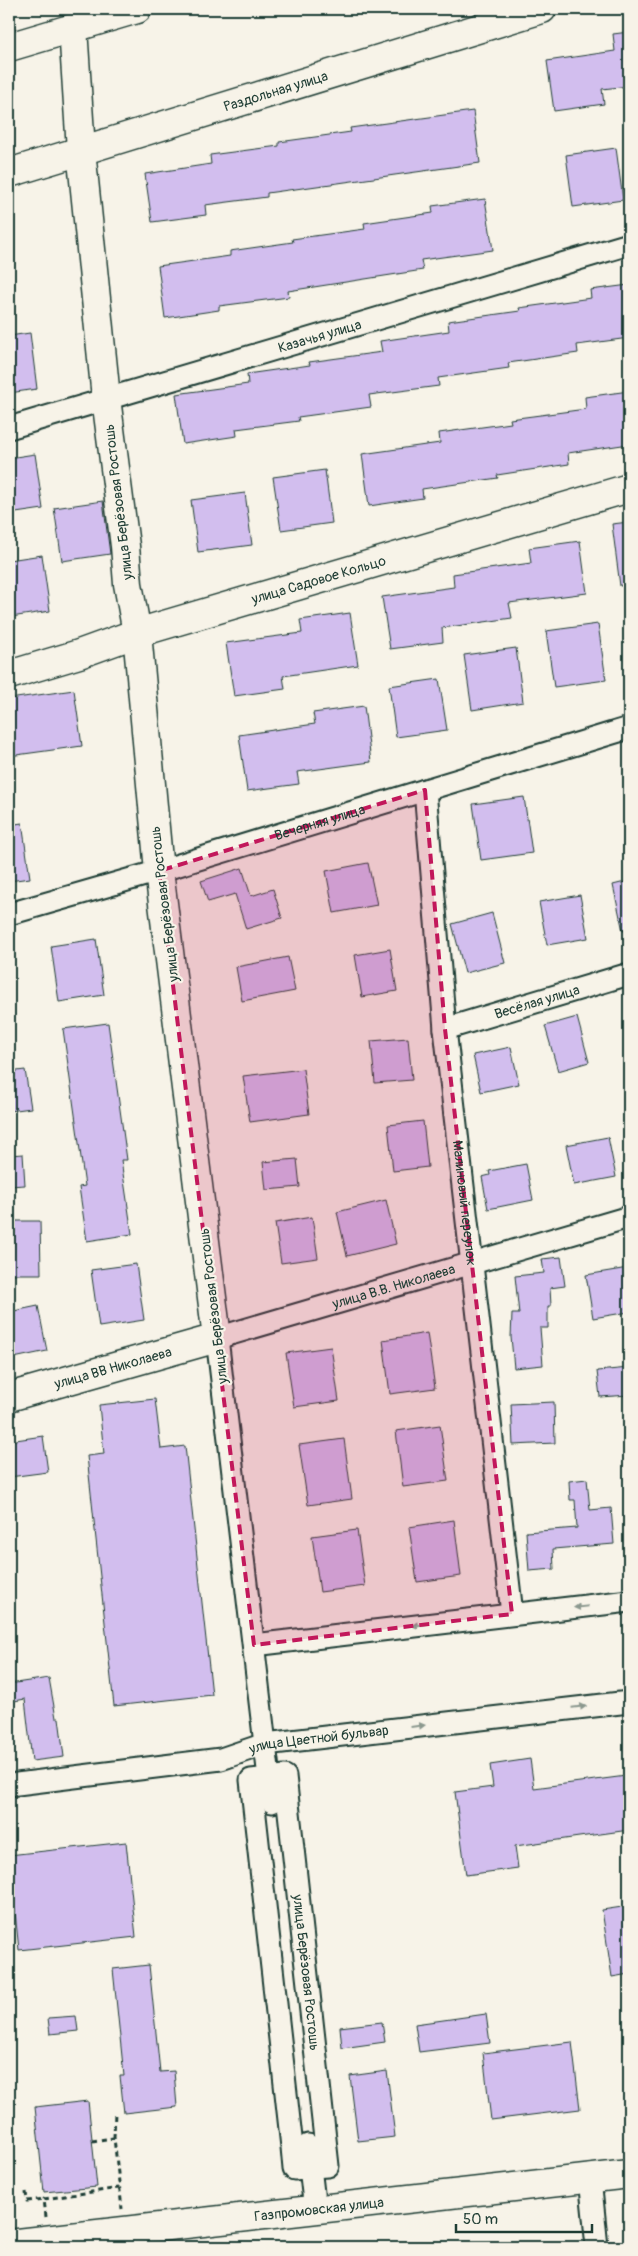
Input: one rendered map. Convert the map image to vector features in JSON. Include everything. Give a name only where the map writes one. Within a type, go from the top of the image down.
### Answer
[{"type":"street","points":[[9,47],[137,9]]},
{"type":"street","name":"Раздольная улица","points":[[9,173],[542,9]]},
{"type":"street","name":"улица Берёзовая Ростошь","points":[[72,28],[81,150],[106,398],[128,584],[137,632],[159,871],[269,1778]]},
{"type":"street","name":"Казачья улица","points":[[9,428],[629,244]]},
{"type":"street","name":"улица Садовое Кольцо","points":[[9,675],[79,654],[137,632],[629,488]]},
{"type":"street","name":"Вечерняя улица","points":[[9,914],[159,871],[629,728]]},
{"type":"street","name":"Малиновый переулок","points":[[425,790],[445,1029],[512,1614]]},
{"type":"street","name":"Весёлая улица","points":[[445,1029],[629,974]]},
{"type":"street","name":"улица В.В. Николаева","points":[[217,1338],[629,1217]]},
{"type":"street","name":"улица ВВ Николаева","points":[[9,1398],[217,1338]]},
{"type":"street","points":[[254,1645],[629,1601]]},
{"type":"street","name":"улица Цветной бульвар","points":[[9,1785],[221,1758],[265,1744],[629,1702]]},
{"type":"street","name":"улица Берёзовая Ростошь","points":[[269,1778],[251,1780],[271,1802],[295,1871],[318,2074],[308,2145],[294,2169],[328,2166],[308,2145],[284,2078],[262,1875],[271,1802],[284,1776],[269,1778]]},
{"type":"street","points":[[262,1875],[295,1871]]},
{"type":"street","points":[[266,1912],[299,1909]]},
{"type":"street","points":[[270,1954],[304,1950]]},
{"type":"street","points":[[276,2001],[309,1998]]},
{"type":"street","points":[[280,2040],[313,2037]]},
{"type":"street","points":[[284,2078],[318,2074]]},
{"type":"street","points":[[310,2167],[315,2210]]},
{"type":"street","name":"Газпромовская улица","points":[[9,2244],[629,2174]]},
{"type":"street","points":[[590,2178],[597,2247]]},
{"type":"path","points":[[115,2111],[114,2138],[122,2210]]},
{"type":"path","points":[[92,2141],[114,2138]]},
{"type":"path","points":[[26,2192],[27,2202],[119,2188]]},
{"type":"path","points":[[44,2199],[46,2220]]},
{"type":"highlighted area","points":[[425,790],[445,1029],[512,1614],[254,1645],[159,871]]},
{"type":"building","points":[[629,32],[629,86],[602,89],[604,104],[554,111],[547,61],[615,51],[613,34]]},
{"type":"building","points":[[473,111],[480,163],[267,193],[267,197],[205,205],[206,215],[152,222],[145,174],[211,164],[210,155],[279,146],[279,142],[351,132],[350,128]]},
{"type":"building","points":[[616,148],[623,200],[573,207],[566,155]]},
{"type":"building","points":[[485,199],[493,250],[421,260],[423,270],[288,291],[289,297],[219,306],[219,310],[165,318],[158,266],[230,256],[230,251],[293,242],[292,239],[365,229],[364,223],[433,213],[432,206]]},
{"type":"building","points":[[629,285],[629,338],[577,345],[578,353],[508,363],[509,368],[438,378],[439,386],[369,395],[371,407],[298,417],[299,421],[236,429],[237,436],[183,444],[176,394],[248,384],[247,374],[310,365],[309,362],[382,352],[380,341],[449,331],[448,321],[520,311],[519,308],[591,298],[590,290]]},
{"type":"building","points":[[30,333],[37,389],[9,393],[9,336]]},
{"type":"building","points":[[629,391],[629,444],[568,453],[569,464],[497,475],[498,478],[422,489],[423,498],[369,506],[362,454],[440,443],[439,433],[511,423],[510,419],[586,409],[585,397]]},
{"type":"building","points":[[35,454],[43,509],[9,514],[9,458]]},
{"type":"building","points":[[325,470],[332,523],[281,530],[273,477]]},
{"type":"building","points":[[245,493],[252,545],[198,552],[191,500]]},
{"type":"building","points":[[103,501],[110,554],[62,561],[54,508]]},
{"type":"building","points":[[629,522],[629,585],[620,586],[612,524]]},
{"type":"building","points":[[580,541],[587,593],[509,603],[512,618],[442,628],[443,642],[390,649],[382,597],[454,587],[453,574],[531,563],[529,548]]},
{"type":"building","points":[[42,555],[50,611],[11,617],[9,560]]},
{"type":"building","points":[[350,613],[358,665],[283,676],[285,689],[234,696],[226,643],[302,633],[300,620]]},
{"type":"building","points":[[598,624],[606,680],[554,687],[546,631]]},
{"type":"building","points":[[516,648],[523,702],[472,710],[464,655]]},
{"type":"building","points":[[439,679],[447,730],[396,737],[389,686]]},
{"type":"building","points":[[74,690],[82,746],[9,756],[9,699]]},
{"type":"building","points":[[364,706],[371,762],[297,772],[299,784],[247,791],[239,735],[315,724],[313,713]]},
{"type":"building","points":[[524,797],[532,853],[481,860],[473,804]]},
{"type":"building","points":[[22,823],[30,878],[9,881],[9,825]]},
{"type":"building","points":[[368,863],[377,905],[334,913],[326,871]]},
{"type":"building","points":[[242,868],[251,896],[273,889],[282,918],[246,929],[235,894],[208,902],[201,881]]},
{"type":"building","points":[[629,881],[629,930],[623,931],[613,885]]},
{"type":"building","points":[[580,895],[588,938],[547,945],[539,902]]},
{"type":"building","points":[[492,913],[505,963],[465,973],[452,924]]},
{"type":"building","points":[[96,939],[104,995],[59,1002],[51,946]]},
{"type":"building","points":[[390,949],[397,991],[362,997],[355,955]]},
{"type":"building","points":[[288,957],[295,991],[242,1001],[236,967]]},
{"type":"building","points":[[577,1017],[589,1062],[558,1071],[545,1026]]},
{"type":"building","points":[[108,1023],[127,1160],[121,1160],[132,1234],[87,1241],[79,1187],[85,1186],[63,1029]]},
{"type":"building","points":[[408,1038],[412,1080],[375,1083],[371,1041]]},
{"type":"building","points":[[511,1047],[519,1084],[481,1092],[473,1055]]},
{"type":"building","points":[[303,1069],[309,1114],[250,1122],[243,1076]]},
{"type":"building","points":[[25,1070],[31,1108],[9,1111],[9,1072]]},
{"type":"building","points":[[423,1121],[428,1167],[393,1171],[388,1125]]},
{"type":"building","points":[[608,1137],[616,1177],[574,1185],[566,1145]]},
{"type":"building","points":[[23,1154],[25,1185],[9,1186],[9,1155]]},
{"type":"building","points":[[297,1159],[300,1187],[266,1190],[263,1162]]},
{"type":"building","points":[[526,1164],[533,1200],[488,1209],[482,1177],[490,1175],[489,1171]]},
{"type":"building","points":[[386,1200],[396,1244],[347,1256],[337,1212]]},
{"type":"building","points":[[312,1217],[318,1258],[281,1263],[275,1223]]},
{"type":"building","points":[[9,1221],[40,1221],[41,1274],[9,1274]]},
{"type":"building","points":[[561,1257],[565,1286],[550,1288],[551,1306],[548,1306],[548,1328],[540,1328],[543,1365],[514,1368],[511,1337],[512,1314],[519,1314],[515,1276],[544,1273],[542,1259]]},
{"type":"building","points":[[136,1264],[144,1320],[99,1327],[91,1270]]},
{"type":"building","points":[[628,1268],[629,1312],[593,1318],[586,1275]]},
{"type":"building","points":[[38,1306],[47,1351],[9,1359],[9,1312]]},
{"type":"building","points":[[427,1333],[435,1388],[390,1394],[383,1340]]},
{"type":"building","points":[[331,1347],[339,1401],[294,1407],[286,1353]]},
{"type":"building","points":[[629,1368],[629,1395],[600,1397],[597,1371]]},
{"type":"building","points":[[155,1399],[161,1449],[185,1446],[212,1695],[114,1706],[87,1456],[104,1454],[99,1405]]},
{"type":"building","points":[[554,1402],[555,1443],[513,1445],[511,1404]]},
{"type":"building","points":[[440,1425],[448,1481],[403,1487],[396,1431]]},
{"type":"building","points":[[43,1436],[48,1472],[9,1477],[9,1441]]},
{"type":"building","points":[[344,1439],[352,1499],[308,1505],[299,1445]]},
{"type":"building","points":[[587,1479],[590,1510],[611,1508],[614,1544],[553,1549],[554,1569],[529,1571],[526,1532],[577,1528],[575,1500],[570,1500],[569,1481]]},
{"type":"building","points":[[454,1520],[461,1576],[417,1582],[409,1527]]},
{"type":"building","points":[[357,1530],[365,1586],[320,1592],[312,1536]]},
{"type":"building","points":[[49,1678],[56,1718],[59,1718],[64,1757],[32,1761],[25,1699],[9,1702],[9,1684]]},
{"type":"building","points":[[530,1759],[534,1788],[626,1776],[629,1797],[629,1830],[515,1846],[518,1868],[466,1875],[455,1792],[493,1787],[490,1765]]},
{"type":"building","points":[[126,1842],[136,1937],[19,1950],[9,1855]]},
{"type":"building","points":[[629,1906],[629,1974],[612,1977],[602,1910]]},
{"type":"building","points":[[149,1965],[160,2072],[174,2071],[177,2107],[124,2113],[120,2076],[124,2076],[113,1969]]},
{"type":"building","points":[[486,2014],[490,2043],[419,2052],[415,2024]]},
{"type":"building","points":[[76,2016],[78,2031],[50,2034],[48,2018]]},
{"type":"building","points":[[382,2022],[385,2042],[342,2048],[340,2027]]},
{"type":"building","points":[[572,2042],[580,2109],[491,2120],[483,2053]]},
{"type":"building","points":[[387,2071],[395,2137],[358,2141],[350,2076]]},
{"type":"building","points":[[88,2101],[97,2187],[44,2192],[35,2107]]}]
